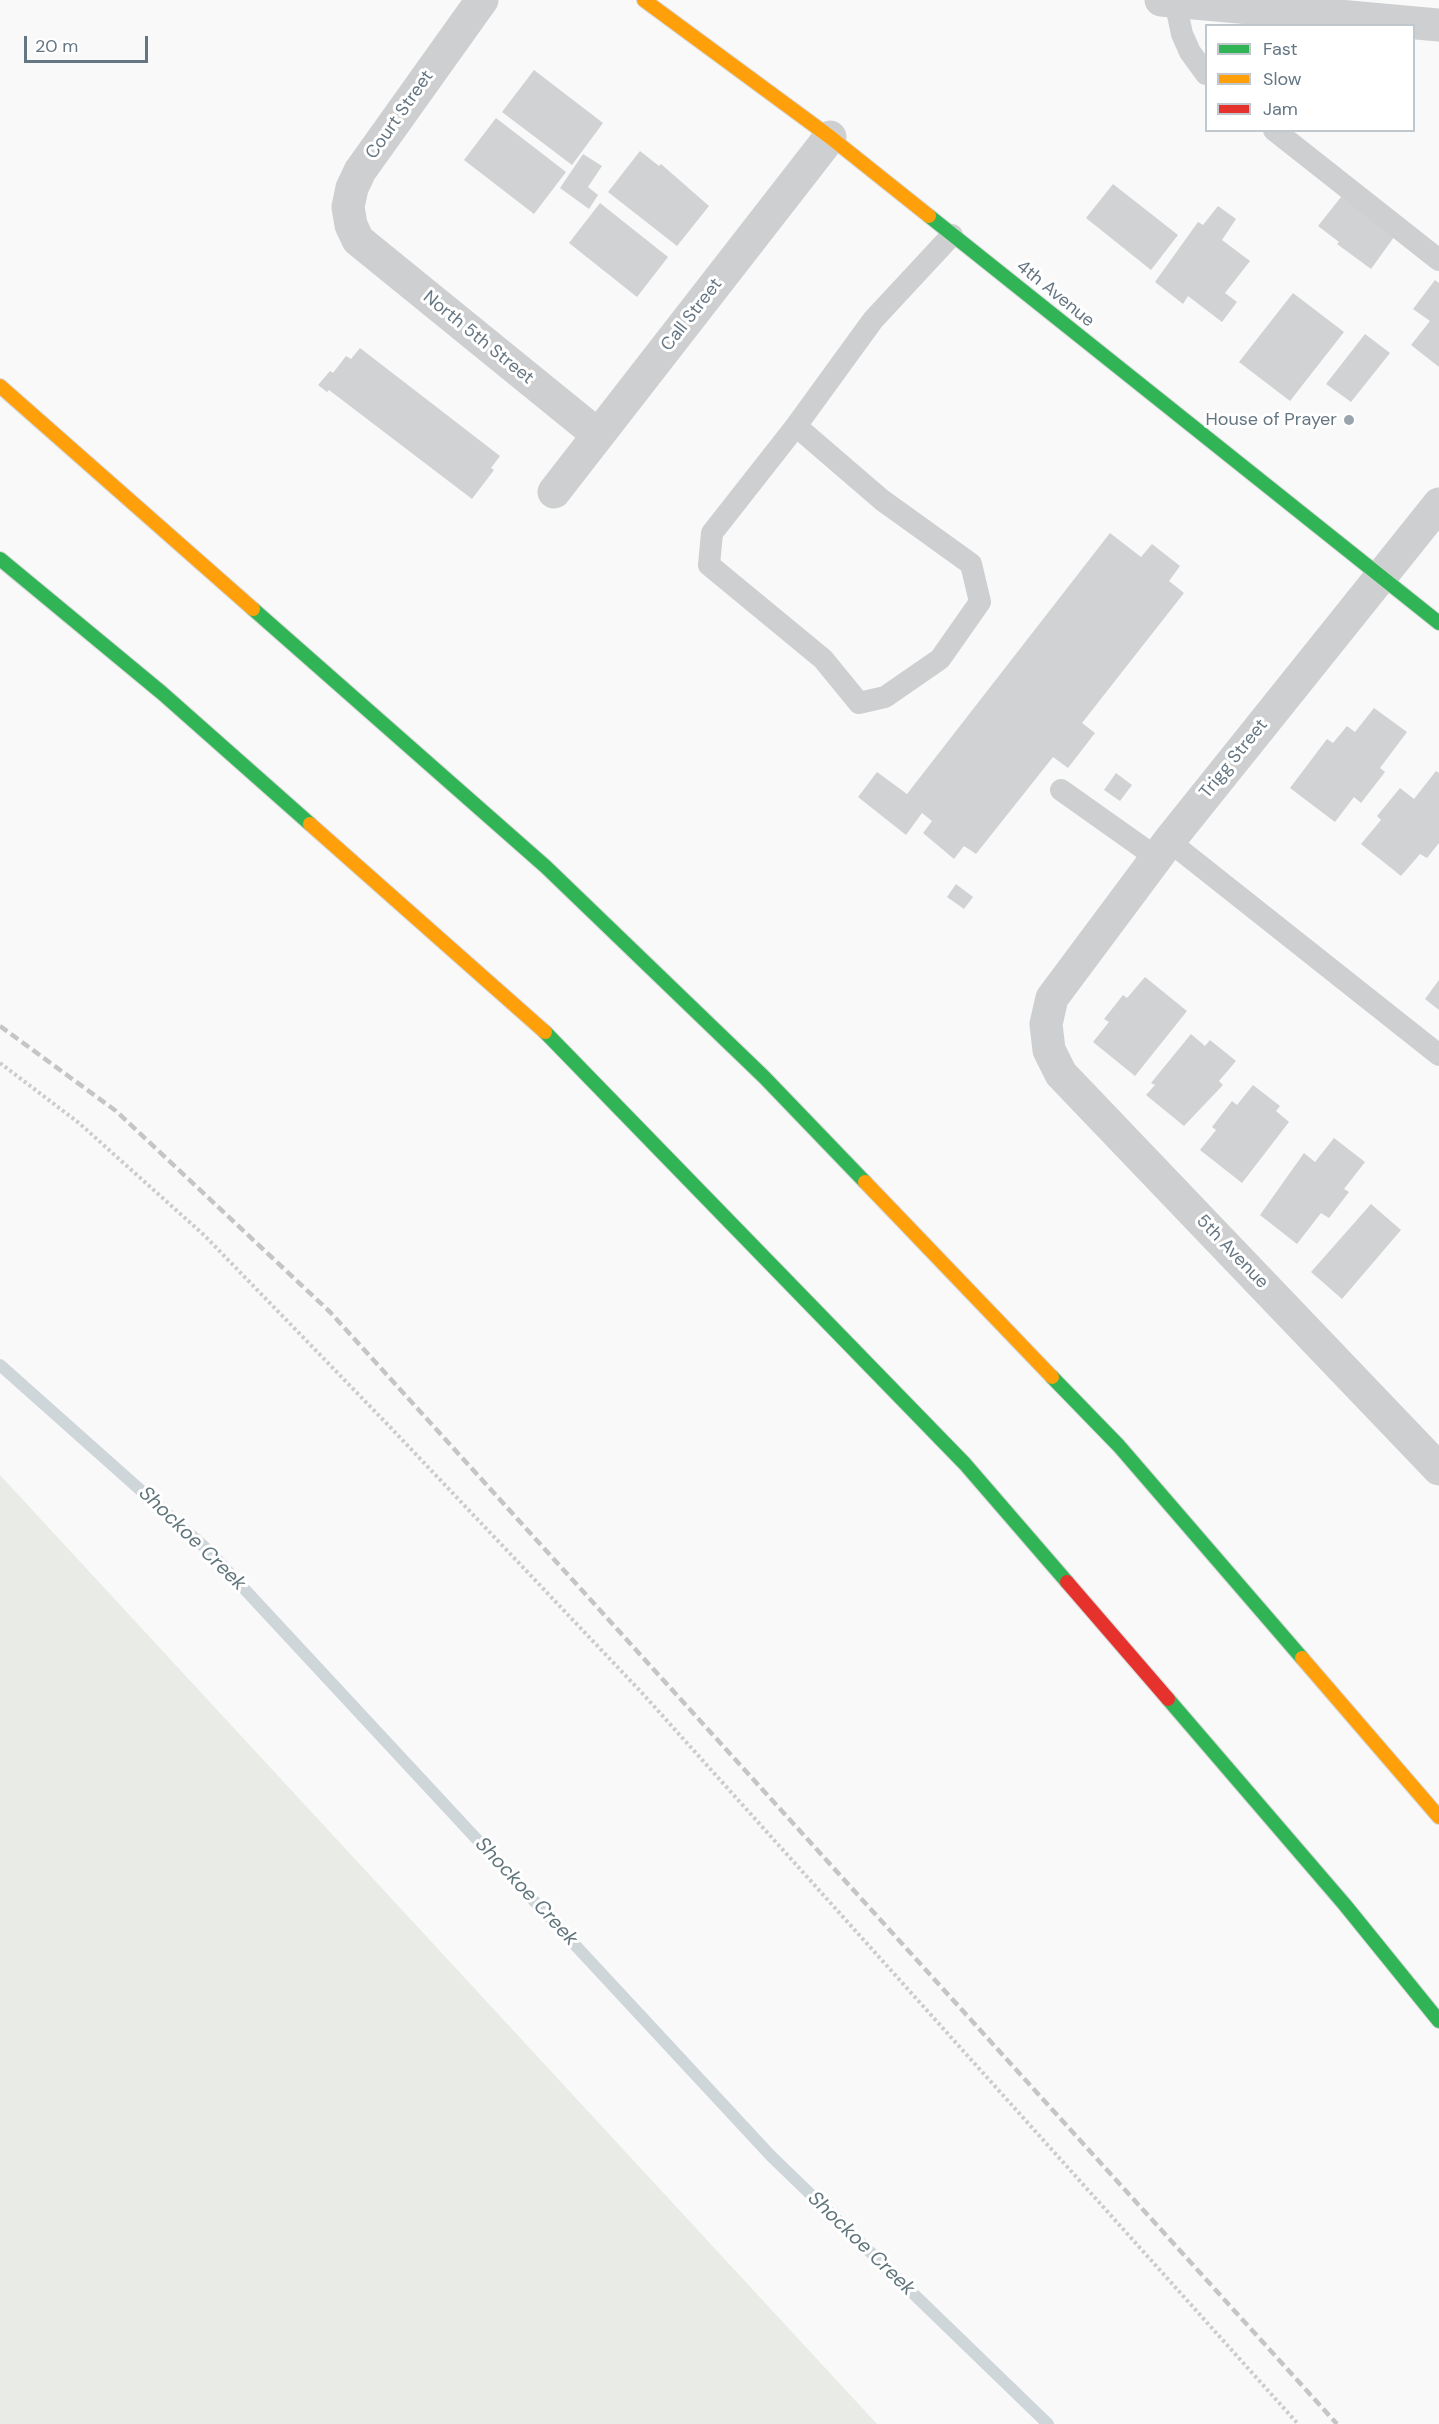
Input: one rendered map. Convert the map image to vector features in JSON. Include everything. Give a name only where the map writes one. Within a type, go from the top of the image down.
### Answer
[{"type":"main road","name":"4th Avenue","points":[[644,0],[830,138],[1439,623]]},
{"type":"main road","points":[[0,386],[546,867],[764,1077],[1119,1446],[1439,1817]]},
{"type":"main road","points":[[0,559],[162,693],[530,1017],[964,1464],[1346,1905],[1439,2021]]},
{"type":"street","name":"Court Street","points":[[358,240],[351,225],[348,207],[352,188],[360,171],[482,0]]},
{"type":"street","points":[[1168,1],[1439,25]]},
{"type":"street","name":"Call Street","points":[[554,492],[830,138]]},
{"type":"street","name":"North 5th Street","points":[[358,240],[598,435]]},
{"type":"street","name":"Trigg Street","points":[[1046,1024],[1052,998],[1163,849],[1439,504]]},
{"type":"street","name":"5th Avenue","points":[[1046,1024],[1049,1050],[1061,1074],[1439,1469]]},
{"type":"lane","points":[[1168,1],[1190,52],[1205,73]]},
{"type":"lane","points":[[1277,132],[1439,260]]},
{"type":"lane","points":[[796,426],[882,500],[971,564],[980,602],[940,659],[885,697],[860,702],[823,659],[709,565],[712,533],[796,426],[873,320],[952,235]]},
{"type":"lane","points":[[1061,790],[1163,849],[1439,1054]]},
{"type":"path","points":[[0,1063],[79,1123],[204,1235],[392,1428],[643,1694],[1298,2424]]},
{"type":"shaded area","points":[[0,1475],[877,2424],[0,2424]]},
{"type":"building","points":[[534,70],[603,123],[572,165],[502,112]]},
{"type":"building","points":[[496,118],[566,172],[534,214],[464,160]]},
{"type":"building","points":[[640,151],[659,166],[661,164],[709,206],[677,246],[608,192]]},
{"type":"building","points":[[583,154],[602,166],[588,187],[598,195],[589,209],[560,188]]},
{"type":"building","points":[[1113,184],[1178,235],[1151,270],[1086,218]]},
{"type":"building","points":[[1341,197],[1397,233],[1371,269],[1337,244],[1339,242],[1318,226]]},
{"type":"building","points":[[600,203],[668,257],[637,297],[569,243]]},
{"type":"building","points":[[1218,206],[1236,219],[1222,240],[1250,261],[1225,293],[1237,302],[1222,322],[1188,296],[1183,304],[1155,282],[1198,222],[1203,225]]},
{"type":"building","points":[[1435,280],[1439,283],[1439,367],[1411,345],[1430,321],[1413,309]]},
{"type":"building","points":[[1293,293],[1344,332],[1290,401],[1239,362]]},
{"type":"building","points":[[1365,334],[1390,353],[1351,402],[1326,384]]},
{"type":"building","points":[[360,348],[500,456],[491,468],[494,470],[472,499],[329,390],[327,392],[318,385],[330,371],[333,373],[346,356],[351,359]]},
{"type":"building","points":[[1110,533],[1141,557],[1152,544],[1180,566],[1169,581],[1184,593],[1082,723],[1095,733],[1068,768],[1053,757],[976,854],[964,846],[954,859],[923,833],[932,821],[922,813],[906,835],[858,797],[877,772],[907,794]]},
{"type":"building","points":[[1374,708],[1407,732],[1380,768],[1385,772],[1361,803],[1354,797],[1335,822],[1290,788],[1327,739],[1333,743],[1347,726],[1355,732]]},
{"type":"building","points":[[1436,771],[1439,773],[1439,843],[1427,858],[1420,854],[1401,876],[1361,844],[1381,820],[1377,816],[1400,788],[1414,799]]},
{"type":"building","points":[[1116,773],[1132,785],[1120,801],[1104,790]]},
{"type":"building","points":[[956,884],[973,897],[964,909],[947,897]]},
{"type":"building","points":[[1145,977],[1187,1011],[1135,1076],[1093,1042],[1109,1022],[1104,1019],[1123,995],[1127,998]]},
{"type":"building","points":[[1439,980],[1439,1010],[1425,999]]},
{"type":"building","points":[[1191,1034],[1205,1046],[1210,1040],[1236,1061],[1219,1081],[1223,1085],[1184,1126],[1146,1095],[1155,1085],[1151,1083]]},
{"type":"building","points":[[1253,1085],[1280,1106],[1276,1111],[1289,1122],[1242,1183],[1200,1150],[1216,1130],[1212,1127],[1232,1101],[1237,1105]]},
{"type":"building","points":[[1334,1138],[1365,1162],[1344,1189],[1349,1192],[1329,1218],[1321,1213],[1297,1244],[1260,1215],[1304,1153],[1315,1162]]},
{"type":"building","points":[[1371,1204],[1401,1230],[1342,1299],[1311,1272]]},
{"type":"waterway","name":"Shockoe Creek","points":[[0,1365],[210,1552],[771,2156],[1048,2424]]},
{"type":"railway","points":[[0,1026],[116,1111],[330,1312],[1337,2424]]},
{"type":"traffic: fast","points":[[929,216],[1439,623]]},
{"type":"traffic: fast","points":[[0,559],[162,693],[310,824]]},
{"type":"traffic: fast","points":[[253,609],[546,867],[764,1077],[865,1182]]},
{"type":"traffic: fast","points":[[545,1032],[965,1464],[1067,1582]]},
{"type":"traffic: fast","points":[[1052,1377],[1119,1446],[1302,1658]]},
{"type":"traffic: fast","points":[[1168,1699],[1345,1905],[1439,2021]]},
{"type":"traffic: slow","points":[[644,0],[830,137],[929,216]]},
{"type":"traffic: slow","points":[[0,386],[253,609]]},
{"type":"traffic: slow","points":[[310,824],[545,1032]]},
{"type":"traffic: slow","points":[[865,1182],[1052,1377]]},
{"type":"traffic: slow","points":[[1302,1658],[1439,1817]]},
{"type":"traffic: jam","points":[[1067,1582],[1168,1699]]},
{"type":"place","name":"House of Prayer","points":[[1349,420]]}]
